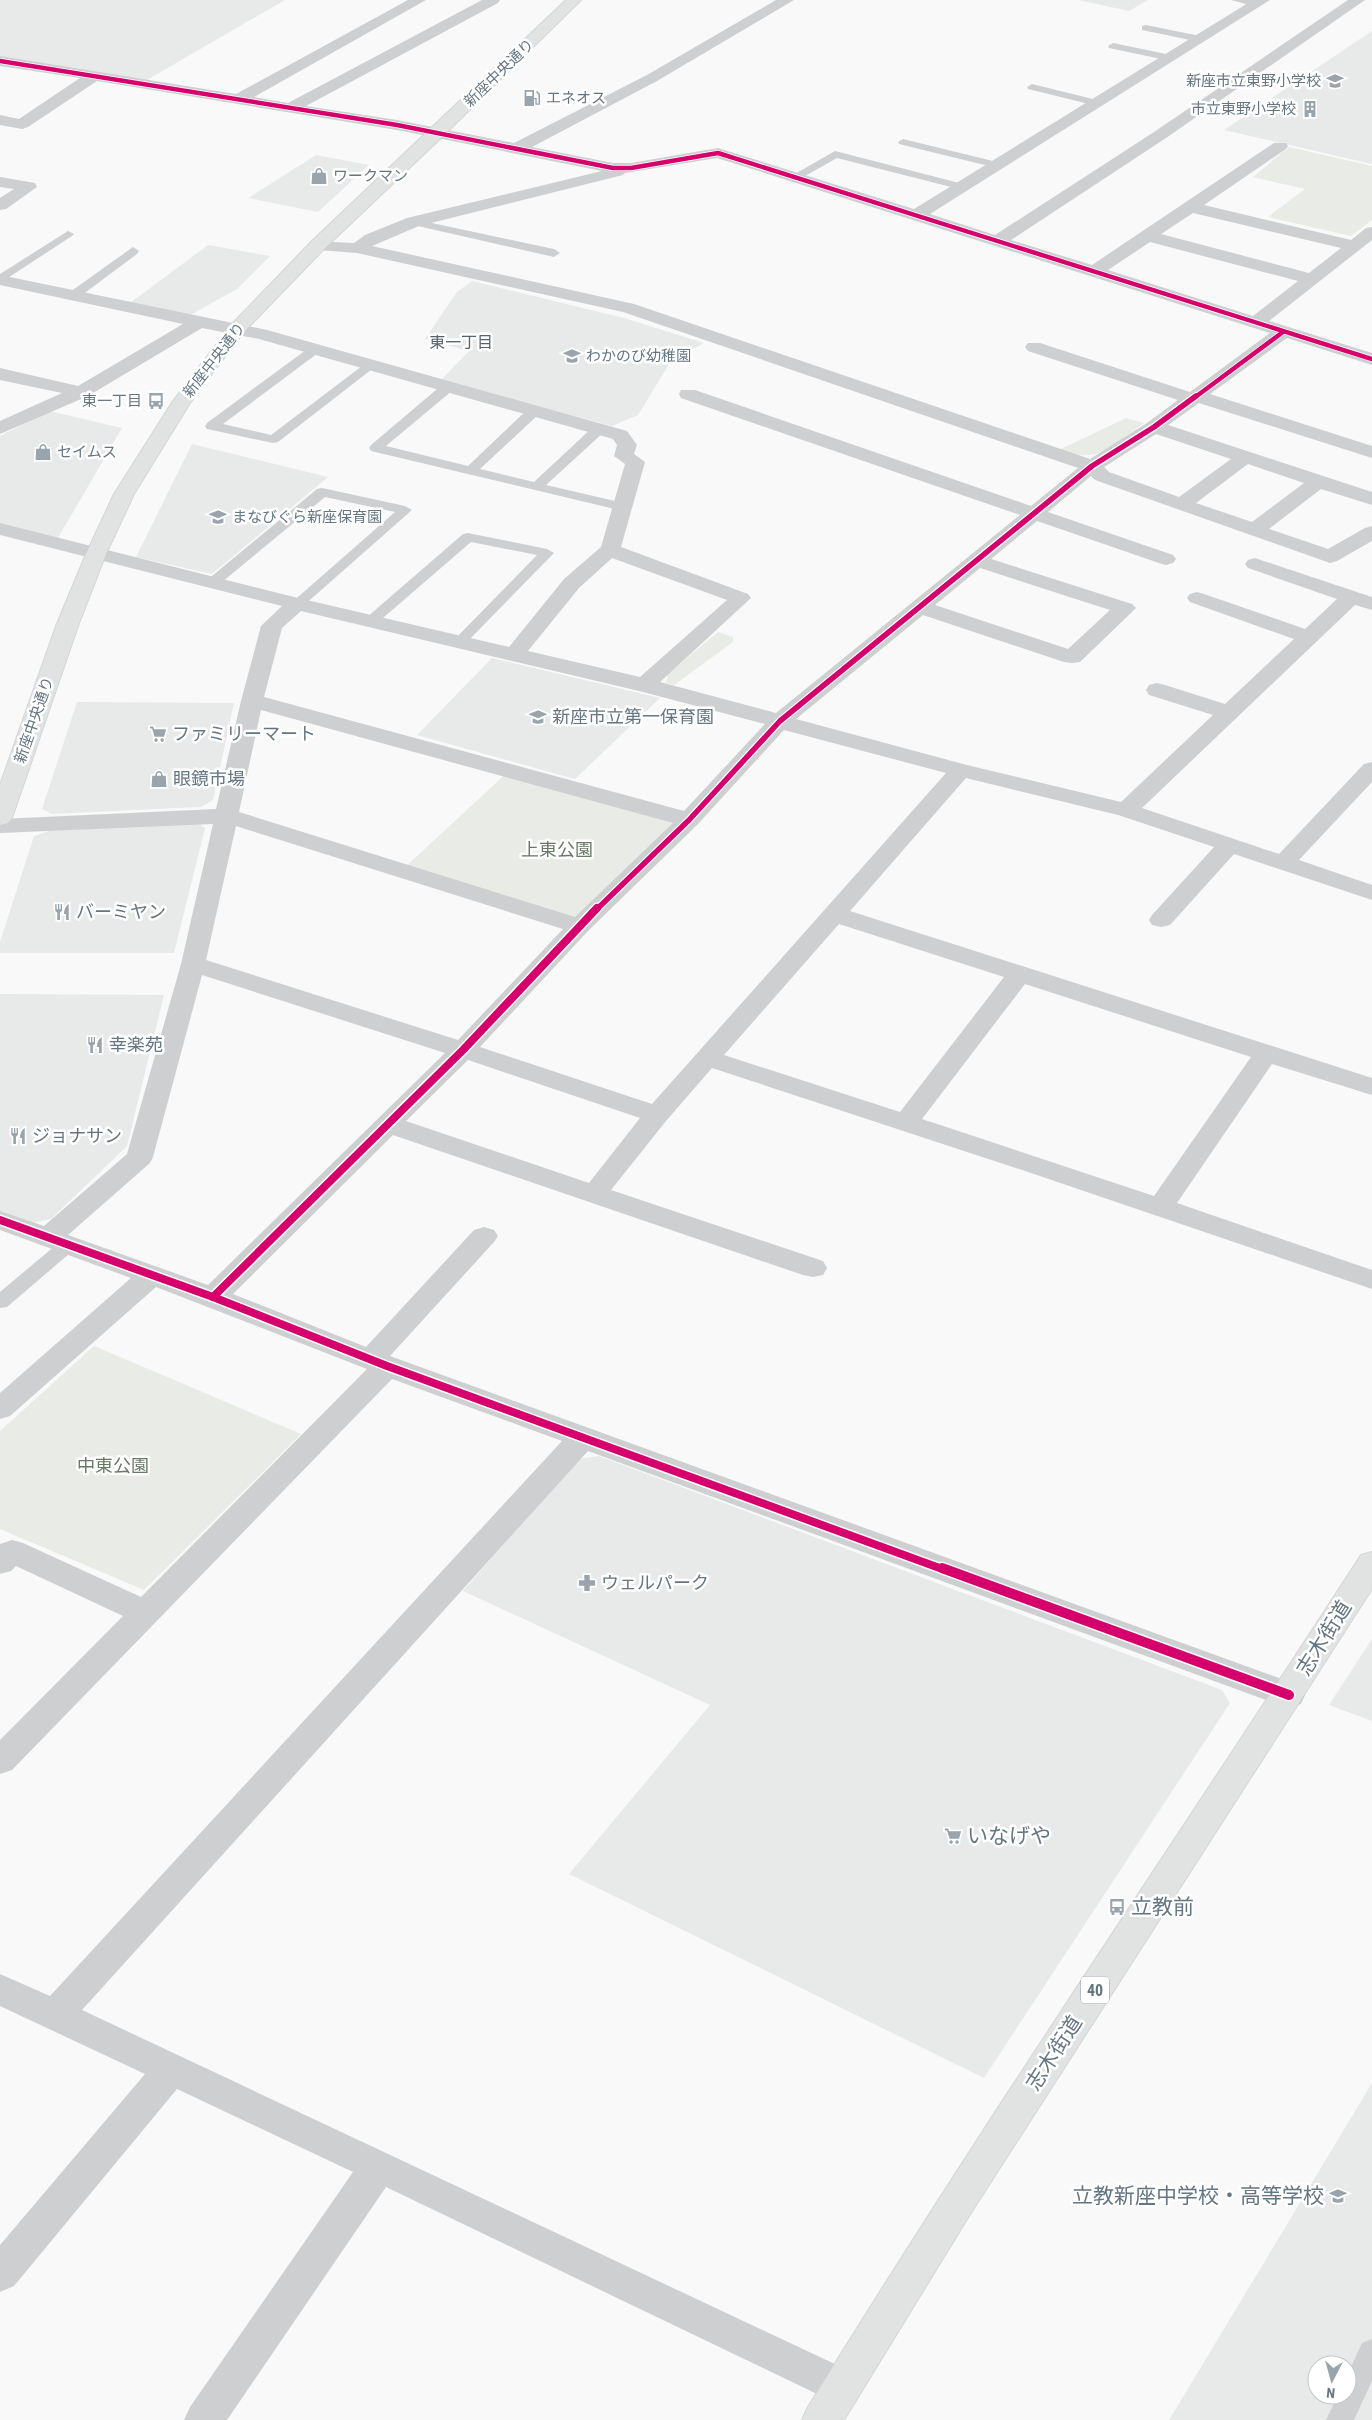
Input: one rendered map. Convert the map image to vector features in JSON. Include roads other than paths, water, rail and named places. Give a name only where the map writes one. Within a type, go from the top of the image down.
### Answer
[{"type":"street","points":[[237,100],[419,0]]},
{"type":"street","points":[[290,108],[493,0]]},
{"type":"street","name":"新座中央通り","points":[[0,818],[67,626],[96,554],[124,494],[198,377],[236,329],[318,245],[574,0]]},
{"type":"street","points":[[514,150],[652,78],[787,0]]},
{"type":"street","points":[[996,242],[1160,135],[1358,0]]},
{"type":"street","points":[[915,216],[1260,2]]},
{"type":"street","points":[[0,61],[396,125],[514,150],[626,168]]},
{"type":"street","points":[[0,120],[22,124],[94,76]]},
{"type":"street","points":[[1094,272],[1280,146]]},
{"type":"street","points":[[357,248],[371,239],[413,222],[579,182],[626,168],[718,153],[1282,332],[1371,357]]},
{"type":"street","points":[[0,206],[45,175]]},
{"type":"street","points":[[0,182],[29,187]]},
{"type":"street","points":[[1191,207],[1354,246]]},
{"type":"street","points":[[1255,323],[1372,232]]},
{"type":"street","points":[[1148,236],[1312,279]]},
{"type":"street","points":[[318,245],[357,248],[628,308],[1092,466],[1102,476],[1330,557],[1372,532]]},
{"type":"street","points":[[0,279],[236,329],[620,435],[627,445],[624,456],[635,462],[610,550],[598,558],[558,601],[513,656]]},
{"type":"street","points":[[0,428],[82,392],[200,322]]},
{"type":"street","points":[[213,1297],[462,1050],[579,926],[689,820],[780,721],[1092,466],[1154,427],[1282,332]]},
{"type":"street","points":[[1068,338],[1041,350],[1372,452]]},
{"type":"street","points":[[1119,375],[1136,365]]},
{"type":"street","points":[[0,374],[82,392]]},
{"type":"street","points":[[688,394],[1166,559]]},
{"type":"street","points":[[1154,427],[1372,499]]},
{"type":"street","points":[[1182,504],[1244,458]]},
{"type":"street","points":[[1255,530],[1319,482]]},
{"type":"street","points":[[0,529],[212,584],[513,656],[644,685],[960,770],[1126,810],[1372,893]]},
{"type":"street","points":[[610,550],[741,598],[644,685]]},
{"type":"street","points":[[919,607],[1072,657],[1125,608],[975,560]]},
{"type":"street","points":[[1255,564],[1372,604]]},
{"type":"street","points":[[1126,810],[1351,597]]},
{"type":"street","points":[[1196,598],[1309,637]]},
{"type":"street","points":[[60,1240],[140,1157],[193,964],[252,702],[272,626],[297,604]]},
{"type":"street","points":[[1157,690],[1229,713]]},
{"type":"street","points":[[252,702],[689,820]]},
{"type":"street","points":[[1283,863],[1372,769]]},
{"type":"street","points":[[594,1194],[657,1115],[960,770]]},
{"type":"street","points":[[0,826],[227,816],[579,926]]},
{"type":"street","points":[[1161,920],[1229,845]]},
{"type":"street","points":[[834,914],[1372,1087]]},
{"type":"street","points":[[193,964],[657,1115]]},
{"type":"street","points":[[906,1121],[1020,974]]},
{"type":"street","points":[[1161,1206],[1266,1054]]},
{"type":"street","points":[[707,1058],[906,1121],[1161,1206],[1372,1280]]},
{"type":"street","points":[[388,1124],[813,1268]]},
{"type":"street","points":[[0,1220],[60,1240],[213,1297],[378,1363],[1289,1695]]},
{"type":"street","points":[[0,1761],[146,1613],[378,1363],[484,1236]]},
{"type":"street","points":[[0,1408],[152,1275]]},
{"type":"street","points":[[56,2014],[583,1437]]},
{"type":"street","points":[[4,1553],[146,1613]]},
{"type":"street","name":"志木街道","points":[[822,2420],[977,2171],[1289,1695],[1372,1563]]},
{"type":"street","points":[[0,1989],[56,2014],[170,2071],[379,2166],[842,2387]]},
{"type":"street","points":[[0,2274],[170,2071]]},
{"type":"street","points":[[204,2420],[379,2166]]},
{"type":"lane","points":[[1236,0],[1260,2]]},
{"type":"lane","points":[[1146,28],[1200,39]]},
{"type":"lane","points":[[1113,46],[1171,58]]},
{"type":"lane","points":[[1032,87],[1098,103]]},
{"type":"lane","points":[[903,142],[997,165]]},
{"type":"lane","points":[[794,178],[834,154],[963,187]]},
{"type":"lane","points":[[413,222],[554,253]]},
{"type":"lane","points":[[0,279],[68,234]]},
{"type":"lane","points":[[74,295],[133,251]]},
{"type":"lane","points":[[314,350],[212,426],[273,439],[370,366]]},
{"type":"lane","points":[[448,387],[376,448],[623,507]]},
{"type":"lane","points":[[472,470],[534,411]]},
{"type":"lane","points":[[537,486],[599,429]]},
{"type":"lane","points":[[212,584],[322,492],[405,510],[297,604]]},
{"type":"lane","points":[[371,621],[468,537],[547,554],[458,642]]},
{"type":"lane","points":[[0,1302],[60,1240]]},
{"type":"lane","points":[[1340,2420],[1372,2352]]},
{"type":"place","name":"新座市立東野小学校","points":[[1335,81]]},
{"type":"place","name":"エネオス","points":[[532,98]]},
{"type":"place","name":"市立東野小学校","points":[[1310,109]]},
{"type":"place","name":"ワークマン","points":[[319,176]]},
{"type":"place","name":"わかのび幼稚園","points":[[572,356]]},
{"type":"place","name":"東一丁目","points":[[156,401]]},
{"type":"place","name":"セイムス","points":[[43,452]]},
{"type":"place","name":"まなびぐら新座保育園","points":[[218,517]]},
{"type":"place","name":"新座市立第一保育園","points":[[538,717]]},
{"type":"place","name":"ファミリーマート","points":[[158,734]]},
{"type":"place","name":"眼鏡市場","points":[[159,779]]},
{"type":"place","name":"バーミヤン","points":[[62,912]]},
{"type":"place","name":"幸楽苑","points":[[95,1045]]},
{"type":"place","name":"ジョナサン","points":[[18,1136]]},
{"type":"place","name":"ウェルパーク","points":[[587,1583]]},
{"type":"place","name":"いなげや","points":[[953,1836]]},
{"type":"place","name":"立教前","points":[[1117,1907]]},
{"type":"place","name":"立教新座中学校・高等学校","points":[[1338,2196]]},
{"type":"district","name":"東一丁目","points":[[461,342]]},
{"type":"park label","name":"上東公園","points":[[557,850]]},
{"type":"park label","name":"中東公園","points":[[113,1466]]}]
